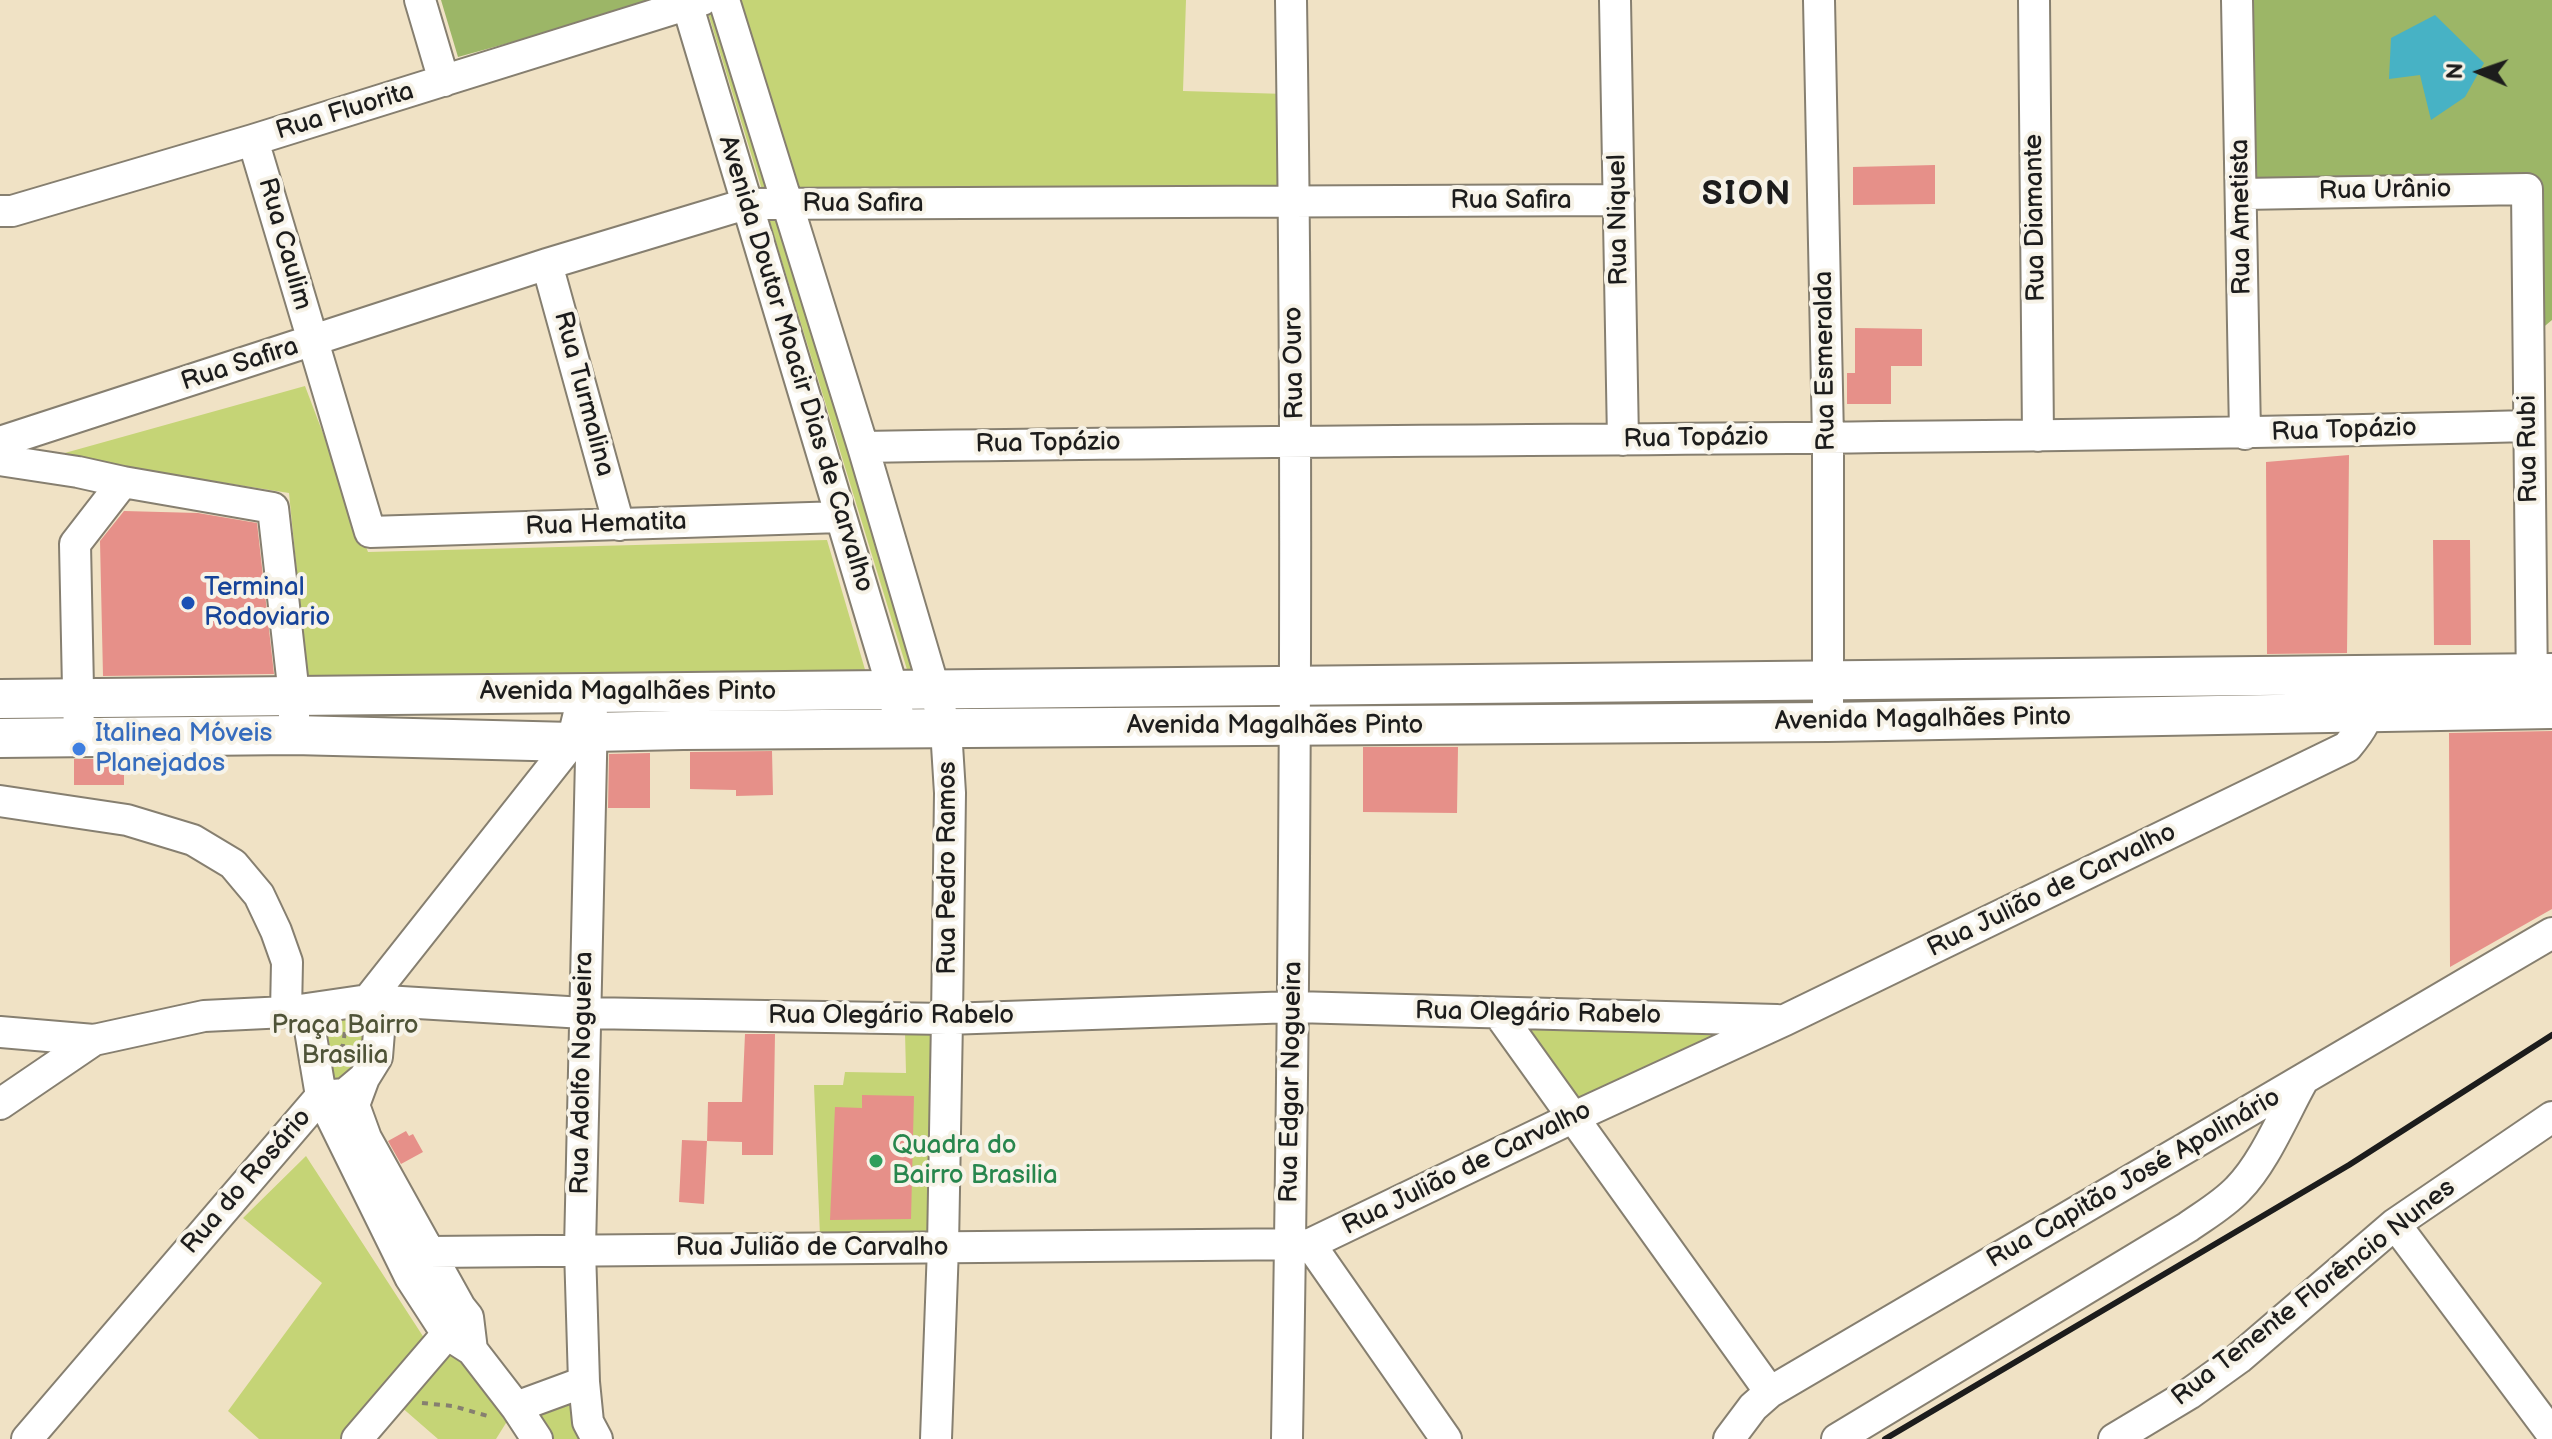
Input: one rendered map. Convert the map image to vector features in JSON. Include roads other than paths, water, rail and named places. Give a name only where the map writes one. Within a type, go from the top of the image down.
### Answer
[{"type":"main road","name":"Avenida Magalhães Pinto","points":[[0,699],[1828,680],[2371,693],[2542,691]]},
{"type":"main road","points":[[1153,727],[1154,687]]},
{"type":"main road","name":"Avenida Magalhães Pinto","points":[[0,738],[294,735],[582,737],[901,729],[1828,722],[2371,693]]},
{"type":"street","points":[[420,0],[444,81]]},
{"type":"street","name":"Avenida Doutor Moacir Dias de Carvalho","points":[[724,0],[863,447],[946,729]]},
{"type":"street","name":"Rua Ouro","points":[[1291,0],[1296,440],[1293,725]]},
{"type":"street","name":"Rua Niquel","points":[[1615,0],[1623,440]]},
{"type":"street","name":"Rua Esmeralda","points":[[1819,0],[1828,438],[1828,722]]},
{"type":"street","name":"Rua Diamante","points":[[2034,0],[2038,436]]},
{"type":"street","name":"Rua Ametista","points":[[2237,0],[2245,434]]},
{"type":"street","name":"Rua Fluorita","points":[[0,211],[12,211],[253,140],[692,2]]},
{"type":"street","name":"Avenida Doutor Moacir Dias de Carvalho","points":[[692,2],[746,204],[893,690],[901,729]]},
{"type":"street","name":"Rua Caulim","points":[[253,140],[370,532]]},
{"type":"street","name":"Rua Urânio","points":[[2242,194],[2527,189]]},
{"type":"street","name":"Rua Rubi","points":[[2527,189],[2528,426],[2542,691]]},
{"type":"street","name":"Rua Safira","points":[[0,442],[547,264],[746,204],[1619,200]]},
{"type":"street","name":"Rua Turmalina","points":[[547,264],[619,525]]},
{"type":"street","points":[[2528,340],[2552,320]]},
{"type":"street","name":"Rua Topázio","points":[[863,447],[1296,440],[2245,434],[2528,426]]},
{"type":"street","points":[[0,460],[273,508],[294,695],[294,735]]},
{"type":"street","points":[[79,737],[75,544],[123,482]]},
{"type":"street","name":"Rua Hematita","points":[[370,532],[841,517]]},
{"type":"street","points":[[537,1439],[508,1412],[472,1350],[468,1317],[366,1138],[354,1105],[364,1078],[377,1057],[379,1032],[368,1000],[582,737],[588,692]]},
{"type":"street","name":"Rua Julião de Carvalho","points":[[429,1252],[1300,1243],[1785,1020],[2347,747],[2364,725],[2371,693]]},
{"type":"street","name":"Rua Edgar Nogueira","points":[[1287,1439],[1300,1243],[1294,1007],[1293,725]]},
{"type":"street","name":"Rua Pedro Ramos","points":[[936,1439],[947,1019],[950,793],[946,729]]},
{"type":"street","name":"Rua Adolfo Nogueira","points":[[582,737],[584,1013],[580,1249],[584,1382],[588,1422],[597,1439]]},
{"type":"street","points":[[0,801],[127,820],[193,840],[233,864],[259,895],[276,931],[287,962],[286,1012],[304,1010],[326,1104],[393,1244],[447,1334],[472,1350]]},
{"type":"street","name":"Rua Capitão José Apolinário","points":[[1729,1439],[1753,1407],[1770,1392],[2552,933]]},
{"type":"street","name":"Rua Olegário Rabelo","points":[[0,1032],[94,1040],[204,1016],[286,1012],[368,1000],[584,1013],[947,1019],[1294,1007],[1785,1020]]},
{"type":"street","points":[[1499,1014],[1770,1392]]},
{"type":"street","points":[[0,1104],[94,1040]]},
{"type":"street","name":"Rua do Rosário","points":[[27,1439],[326,1104],[345,1094],[364,1078]]},
{"type":"street","points":[[1837,1439],[2188,1227],[2226,1200],[2241,1186],[2260,1159],[2303,1079]]},
{"type":"street","name":"Rua Tenente Florêncio Nunes","points":[[2114,1439],[2189,1394],[2239,1358],[2395,1224],[2552,1117]]},
{"type":"street","points":[[2395,1224],[2552,1434]]},
{"type":"street","points":[[1300,1243],[1446,1439]]},
{"type":"street","points":[[357,1439],[447,1334],[460,1307]]},
{"type":"street","points":[[508,1412],[584,1382]]},
{"type":"water","points":[[2435,15],[2484,63],[2465,97],[2431,120],[2420,75],[2389,79],[2391,38]]},
{"type":"railway","points":[[1885,1439],[2349,1165],[2552,1035]]},
{"type":"place","name":"Terminal Rodoviario","points":[[188,603]]},
{"type":"place","name":"Italinea Móveis Planejados","points":[[79,749]]},
{"type":"place","name":"Quadra do Bairro Brasilia","points":[[876,1161]]},
{"type":"district","name":"SION","points":[[1747,195]]},
{"type":"park label","name":"Praça Bairro Brasilia","points":[[345,1041]]}]
